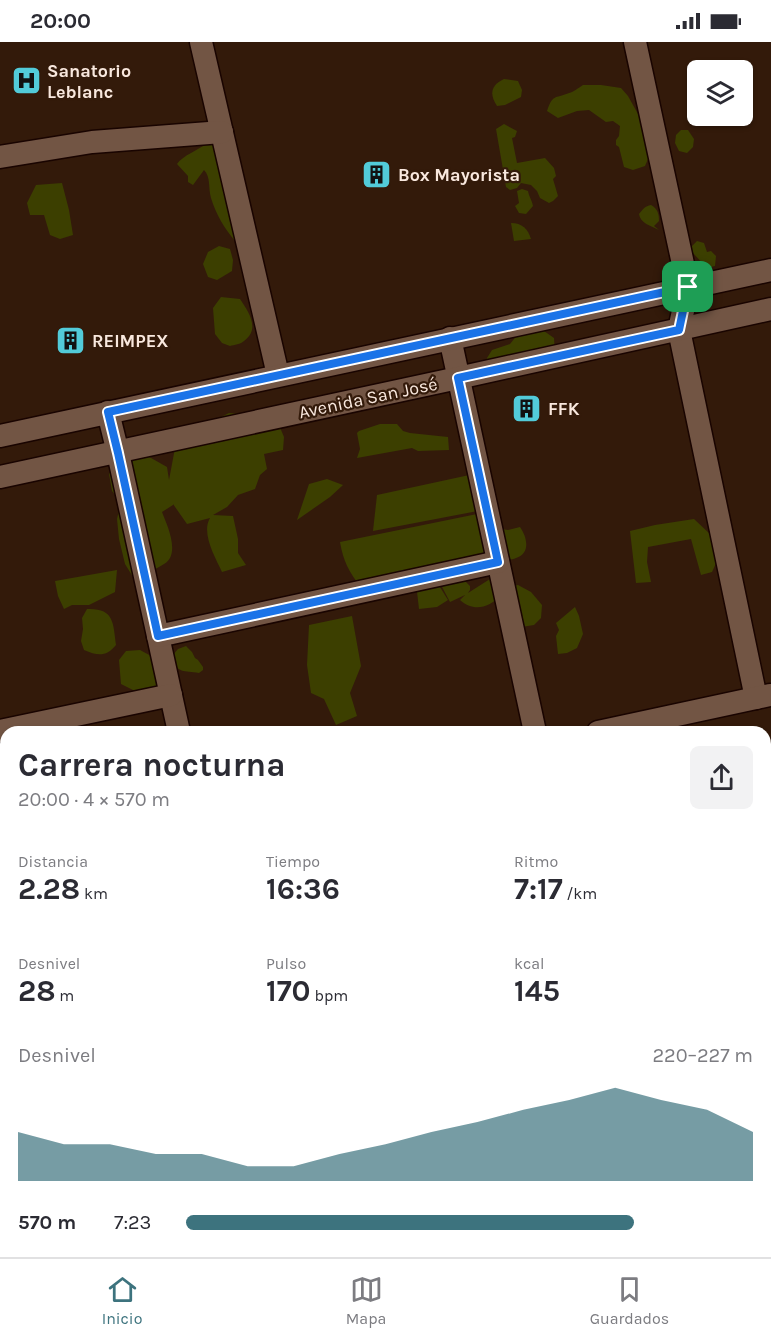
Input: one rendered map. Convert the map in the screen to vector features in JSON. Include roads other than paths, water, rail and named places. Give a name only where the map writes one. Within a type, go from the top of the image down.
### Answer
[{"type":"street","points":[[201,42],[278,375]]},
{"type":"street","points":[[626,726],[764,696],[679,330],[688,287],[635,42]]},
{"type":"street","points":[[0,158],[92,142],[222,132]]},
{"type":"street","points":[[0,436],[771,270]]},
{"type":"street","name":"Avenida San José","points":[[0,477],[771,309]]},
{"type":"street","points":[[450,339],[534,726]]},
{"type":"street","points":[[108,412],[178,726]]},
{"type":"street","points":[[158,636],[498,562]]},
{"type":"street","points":[[24,726],[171,695]]},
{"type":"place","name":"Sanatorio Leblanc","points":[[26,81]]},
{"type":"place","name":"Box Mayorista","points":[[377,175]]},
{"type":"place","name":"REIMPEX","points":[[71,341]]},
{"type":"place","name":"FFK","points":[[527,409]]}]
